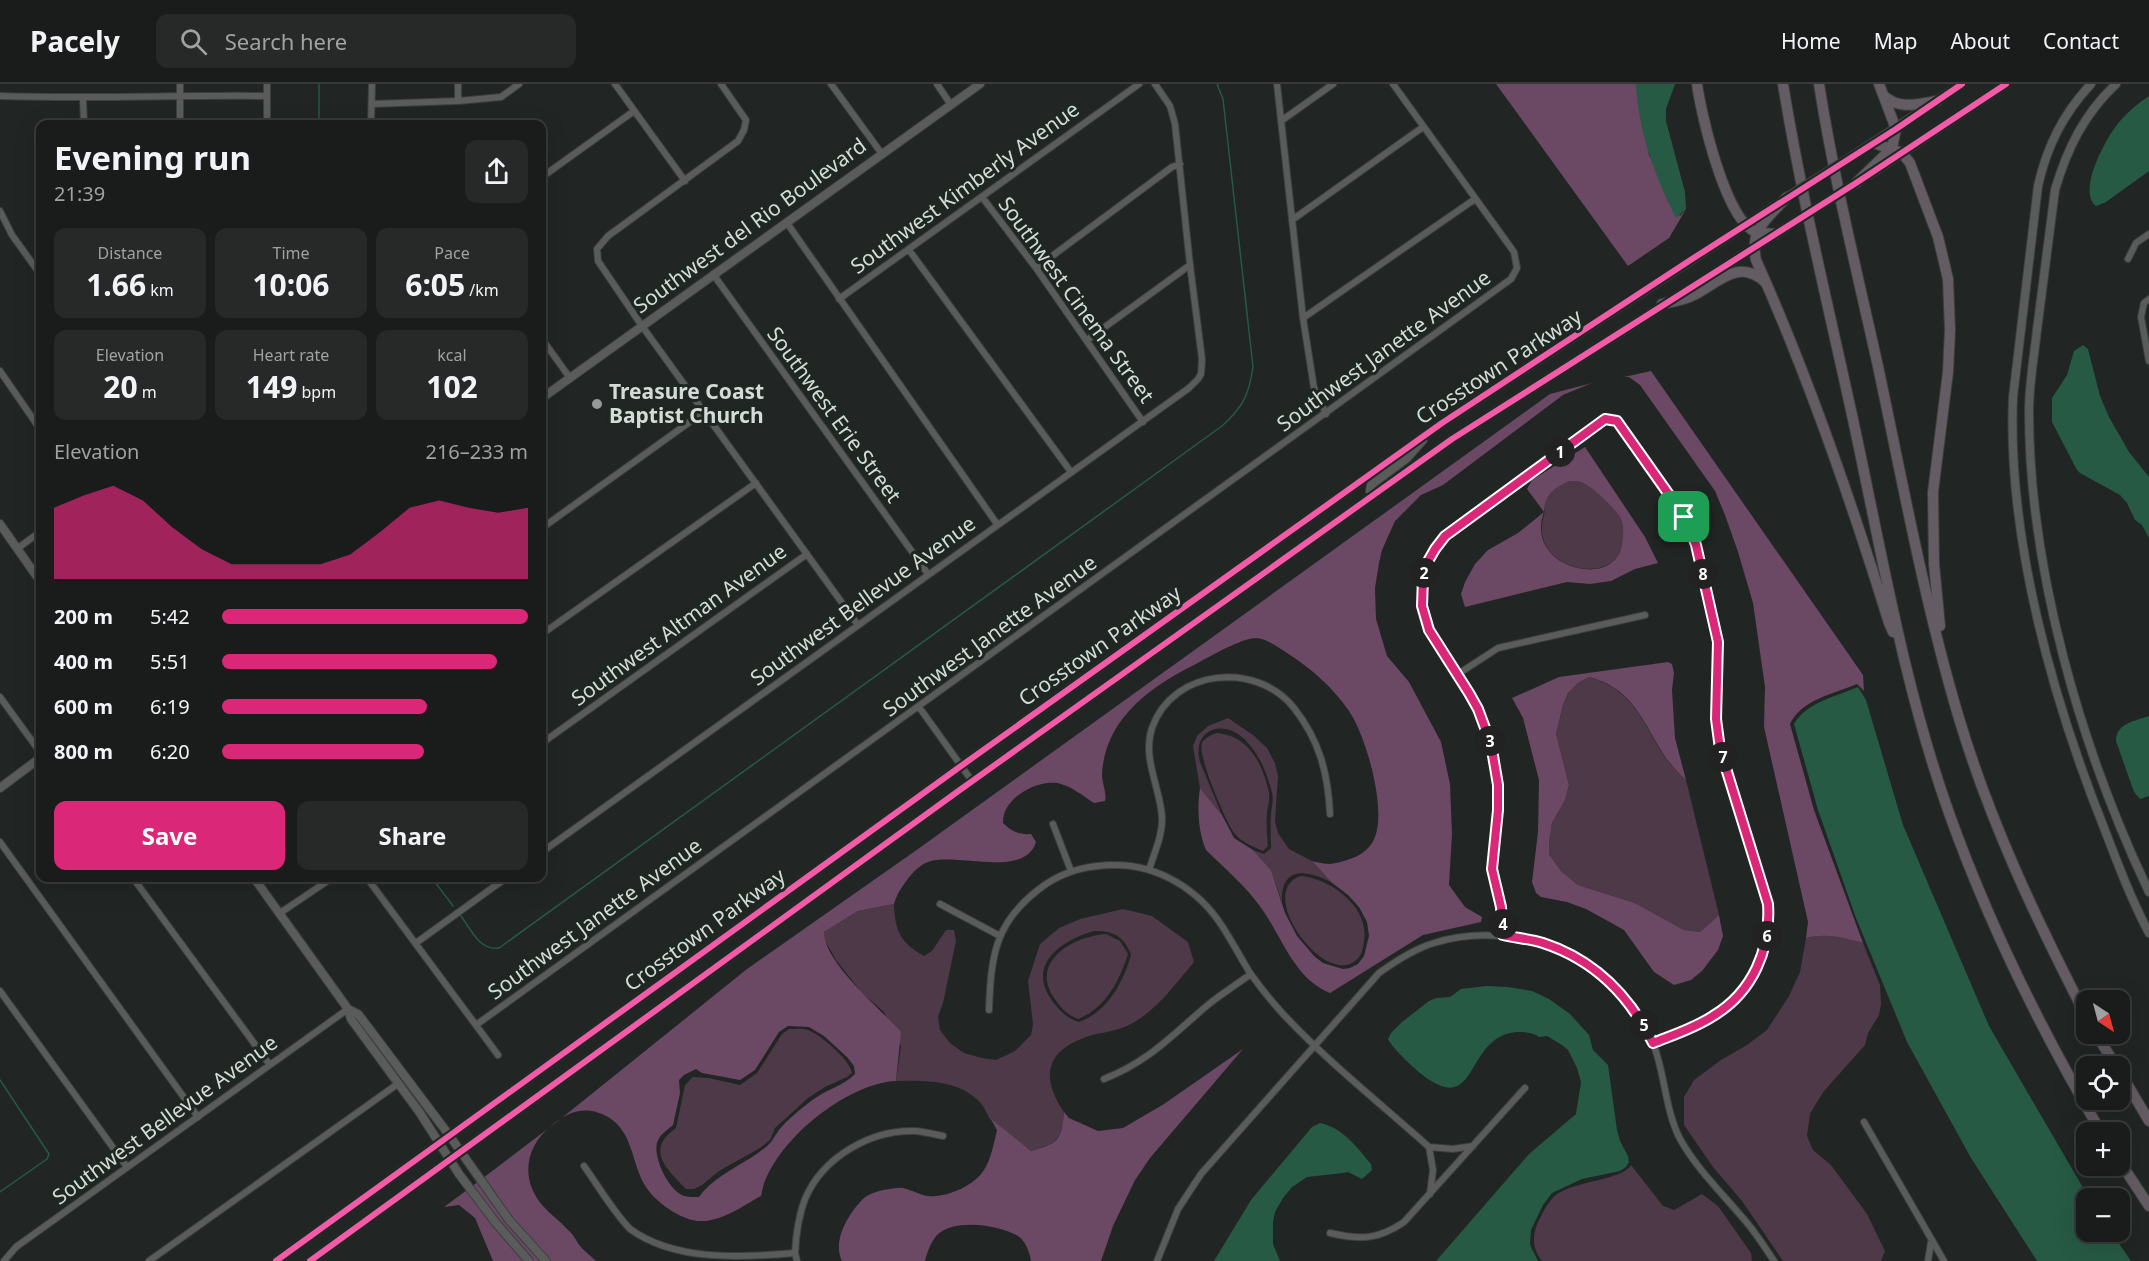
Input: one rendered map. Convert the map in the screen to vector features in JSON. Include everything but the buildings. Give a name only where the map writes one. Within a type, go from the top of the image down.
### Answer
[{"type":"highway","points":[[1697,84],[1701,110],[1716,165],[1736,210],[1746,225],[1755,232],[1775,234]]},
{"type":"highway","points":[[1783,84],[1809,218],[1900,645],[1921,724],[1949,813],[2002,945],[2055,1054],[2095,1122]]},
{"type":"highway","points":[[1819,84],[1897,458],[1958,715],[2012,864],[2076,997]]},
{"type":"highway","points":[[1881,89],[1896,129],[1897,150]]},
{"type":"highway","points":[[1881,89],[1895,104],[1902,106],[1937,101]]},
{"type":"highway","points":[[1874,143],[1897,150],[1910,163],[1933,224],[1948,279],[1950,330],[1933,492],[1934,564],[1940,616],[1939,642]]},
{"type":"highway","points":[[1856,183],[1897,150]]},
{"type":"highway","points":[[1787,197],[1755,232],[1753,248],[1756,260],[1806,381],[1863,538],[1889,623],[1900,645]]},
{"type":"highway","points":[[1662,304],[1692,296],[1726,275],[1741,272],[1753,273],[1767,284]]},
{"type":"highway","points":[[2130,1089],[2149,1121]]},
{"type":"highway","points":[[2129,1176],[2149,1206]]},
{"type":"main road","name":"Southwest del Rio Boulevard","points":[[546,395],[980,84]]},
{"type":"main road","name":"Crosstown Parkway","points":[[276,1261],[961,766],[1429,433],[1962,84]]},
{"type":"main road","points":[[1897,150],[2006,84]]},
{"type":"main road","points":[[2091,84],[2076,100],[2060,125],[2045,156],[2038,186],[2013,397],[2014,481],[2034,602],[2070,738],[2124,879],[2149,933]]},
{"type":"main road","points":[[2116,84],[2090,112],[2075,135],[2062,165],[2055,190],[2029,409],[2031,478],[2037,529],[2050,596],[2071,679],[2105,787],[2149,892]]},
{"type":"main road","name":"Crosstown Parkway","points":[[310,1261],[972,781],[1452,439],[1856,183]]},
{"type":"main road","points":[[1376,493],[1370,491],[1371,485],[1407,458],[1429,433]]},
{"type":"main road","points":[[0,524],[36,575]]},
{"type":"main road","points":[[0,788],[36,761]]},
{"type":"main road","points":[[257,882],[348,1009],[351,1018],[399,1083],[450,1159],[496,1223],[529,1261]]},
{"type":"main road","points":[[348,1009],[358,1014],[449,1135],[509,1220],[546,1261]]},
{"type":"street","points":[[180,84],[180,120]]},
{"type":"street","points":[[267,84],[267,120]]},
{"type":"street","points":[[371,120],[372,84]]},
{"type":"street","points":[[458,84],[458,101]]},
{"type":"street","points":[[372,104],[501,97],[519,84]]},
{"type":"street","points":[[615,84],[685,181]]},
{"type":"street","points":[[722,84],[746,120],[738,141],[603,240],[597,249],[600,266],[858,625]]},
{"type":"street","points":[[831,84],[882,154]]},
{"type":"street","points":[[937,84],[951,105]]},
{"type":"street","name":"Southwest Kimberly Avenue","points":[[840,299],[1139,84]]},
{"type":"street","points":[[1087,340],[1190,265],[1173,113],[1155,84]]},
{"type":"street","points":[[1276,84],[1303,318],[1314,388],[1326,414]]},
{"type":"street","points":[[1281,121],[1333,84]]},
{"type":"street","points":[[1303,318],[1475,199],[1393,84]]},
{"type":"street","points":[[0,96],[83,99],[180,95],[267,96]]},
{"type":"street","points":[[83,99],[84,120]]},
{"type":"street","points":[[546,174],[634,111]]},
{"type":"street","points":[[1292,220],[1423,127]]},
{"type":"street","points":[[1036,268],[1172,167],[1180,164]]},
{"type":"street","name":"Southwest Cinema Street","points":[[982,197],[1036,268],[1143,422]]},
{"type":"street","name":"Southwest Janette Avenue","points":[[476,1025],[1511,279],[1517,268],[1514,252],[1475,199]]},
{"type":"street","points":[[0,211],[12,235],[36,268]]},
{"type":"street","points":[[787,223],[997,524]]},
{"type":"street","points":[[2128,259],[2136,243],[2149,234]]},
{"type":"street","points":[[909,250],[1071,472]]},
{"type":"street","name":"Southwest Bellevue Avenue","points":[[546,849],[1195,383],[1201,374],[1202,359],[1190,265]]},
{"type":"street","name":"Southwest Erie Street","points":[[713,274],[928,574]]},
{"type":"street","points":[[2149,299],[2144,303],[2142,317],[2149,361]]},
{"type":"street","points":[[546,345],[570,378]]},
{"type":"street","points":[[0,371],[36,422]]},
{"type":"street","points":[[546,525],[705,411]]},
{"type":"street","points":[[1503,935],[1501,907],[1492,869],[1498,785],[1491,744],[1478,709],[1429,630],[1422,606],[1423,577],[1435,549],[1454,528],[1602,421],[1612,419],[1617,421],[1677,506],[1696,545],[1718,642],[1716,719],[1720,749],[1765,889],[1768,916],[1767,938],[1758,966],[1740,994],[1713,1016],[1653,1043]]},
{"type":"street","points":[[546,631],[756,483]]},
{"type":"street","points":[[18,548],[36,535]]},
{"type":"street","name":"Southwest Altman Avenue","points":[[546,740],[807,554]]},
{"type":"street","points":[[1458,674],[1498,648],[1645,615]]},
{"type":"street","points":[[1149,870],[1158,843],[1162,817],[1149,759],[1152,728],[1169,700],[1194,683],[1212,678],[1250,679],[1282,696],[1295,709],[1322,760],[1328,783],[1330,814]]},
{"type":"street","points":[[0,697],[36,746]]},
{"type":"street","points":[[919,707],[972,781]]},
{"type":"street","points":[[1053,824],[1071,871]]},
{"type":"street","points":[[0,842],[198,1117]]},
{"type":"street","points":[[989,1010],[992,957],[1000,936],[1016,910],[1035,892],[1071,871],[1110,865],[1127,865],[1149,870],[1166,875],[1198,898],[1222,925],[1251,974],[1284,1015],[1430,1147],[1453,1149],[1473,1146]]},
{"type":"street","points":[[136,882],[270,1065]]},
{"type":"street","points":[[280,913],[326,882]]},
{"type":"street","points":[[370,882],[498,1055]]},
{"type":"street","points":[[416,943],[495,882]]},
{"type":"street","points":[[940,904],[1000,936]]},
{"type":"street","points":[[1157,1261],[1178,1209],[1201,1174],[1379,973],[1405,956],[1433,943],[1462,936],[1503,935],[1543,943],[1596,969],[1641,1018],[1653,1043],[1678,1136],[1695,1164],[1743,1218],[1774,1261]]},
{"type":"street","points":[[1104,1079],[1125,1071],[1159,1049],[1211,1003],[1251,974]]},
{"type":"street","points":[[0,991],[127,1167]]},
{"type":"street","name":"Southwest Bellevue Avenue","points":[[4,1261],[16,1247],[348,1009]]},
{"type":"street","points":[[149,1261],[399,1083]]},
{"type":"street","points":[[1330,1233],[1363,1239],[1385,1233],[1404,1222],[1525,1088]]},
{"type":"street","points":[[1864,1122],[1944,1261]]},
{"type":"street","points":[[797,1261],[796,1234],[805,1199],[814,1182],[828,1166],[861,1142],[876,1136],[916,1131],[943,1136]]},
{"type":"street","points":[[1430,1147],[1433,1170],[1430,1194]]},
{"type":"street","points":[[584,1166],[631,1230],[662,1252],[683,1259],[709,1261],[795,1253]]},
{"type":"street","points":[[1928,1261],[1932,1241]]},
{"type":"shaded area","points":[[1496,84],[1636,84],[1649,155],[1680,216],[1686,209],[1669,238],[1628,266]]},
{"type":"shaded area","points":[[1636,84],[1675,84],[1666,109],[1666,121],[1685,192],[1686,209],[1676,218],[1649,153],[1640,119]]},
{"type":"shaded area","points":[[2149,96],[2149,171],[2106,202],[2096,206],[2091,199],[2090,188],[2096,163],[2102,150],[2120,121]]},
{"type":"shaded area","points":[[2083,345],[2088,349],[2100,396],[2109,417],[2129,452],[2149,477],[2149,538],[2120,495],[2077,470],[2052,422],[2052,398],[2067,375],[2074,351]]},
{"type":"shaded area","points":[[1651,371],[1863,675],[1864,691],[1857,684],[1819,698],[1802,709],[1790,724],[1814,810],[1863,943],[1834,936],[1806,938],[1808,922],[1764,727],[1765,687],[1753,603],[1738,552],[1715,491],[1640,385],[1629,377],[1624,377]]},
{"type":"shaded area","points":[[1592,383],[1563,395],[1443,485],[1421,495],[1395,521],[1382,550],[1379,563],[1375,588],[1376,619],[1387,656],[1409,682],[1441,742],[1450,784],[1452,834],[1449,885],[1465,907],[1482,917],[1481,922],[1423,935],[1330,993],[1317,986],[1296,965],[1255,900],[1238,880],[1206,850],[1199,819],[1200,788],[1222,815],[1234,838],[1253,850],[1271,870],[1285,913],[1297,936],[1323,963],[1343,969],[1358,964],[1364,956],[1369,936],[1367,922],[1359,907],[1312,861],[1326,864],[1337,863],[1357,856],[1369,847],[1376,834],[1378,821],[1376,788],[1362,737],[1349,711],[1336,695],[1298,660],[1269,642],[1257,638],[1250,639],[1225,648],[1177,674],[1146,695],[1132,708],[1111,737],[1105,755],[1102,774],[1105,801],[1094,803],[1072,788],[1057,783],[1030,788],[1021,793],[1008,806],[1003,823],[1015,832],[1031,834],[1036,842],[1029,853],[1018,859],[1004,862],[940,860],[928,862],[909,877],[899,891],[894,904],[858,911],[824,932],[826,944],[843,971],[901,1032],[896,1081],[876,1084],[855,1093],[833,1105],[813,1120],[778,1157],[767,1176],[761,1196],[715,1219],[696,1221],[686,1218],[662,1204],[647,1189],[628,1142],[617,1124],[596,1112],[577,1111],[562,1118],[747,969],[918,849],[1550,394]],"holes":[[[788,1026],[809,1027],[824,1036],[847,1057],[854,1066],[855,1074],[807,1104],[784,1125],[767,1146],[720,1177],[699,1197],[678,1193],[663,1173],[656,1149],[660,1138],[673,1125],[680,1093],[679,1080],[696,1069],[702,1073],[740,1080],[755,1070],[779,1032]]]},
{"type":"shaded area","points":[[1585,447],[1645,537],[1658,563],[1635,569],[1611,581],[1590,584],[1567,582],[1465,607],[1461,594],[1475,564],[1488,550],[1518,533],[1544,512],[1527,489],[1532,480]],"holes":[[[1569,481],[1581,482],[1592,489],[1608,503],[1622,521],[1621,549],[1614,561],[1602,568],[1587,569],[1572,566],[1558,559],[1547,548],[1541,533],[1545,503],[1550,494]]]},
{"type":"shaded area","points":[[1569,481],[1581,482],[1593,489],[1613,508],[1622,521],[1621,549],[1614,561],[1602,567],[1587,569],[1572,566],[1558,559],[1547,548],[1542,533],[1545,503],[1553,491]]},
{"type":"shaded area","points":[[1668,662],[1672,664],[1674,673],[1672,690],[1675,738],[1686,780],[1662,752],[1635,707],[1608,684],[1589,677],[1578,683],[1568,693],[1556,734],[1569,785],[1565,800],[1552,823],[1549,854],[1561,871],[1578,885],[1635,903],[1684,930],[1700,932],[1719,915],[1723,936],[1718,950],[1702,971],[1691,980],[1674,985],[1654,972],[1624,930],[1586,909],[1567,902],[1541,897],[1536,893],[1532,882],[1538,832],[1539,780],[1523,718],[1512,698],[1559,677]]},
{"type":"shaded area","points":[[1589,677],[1608,685],[1623,695],[1635,708],[1672,767],[1686,780],[1719,915],[1700,932],[1684,930],[1635,903],[1578,885],[1561,871],[1549,854],[1552,823],[1565,800],[1569,785],[1556,734],[1568,693],[1578,683]]},
{"type":"shaded area","points":[[1858,687],[1866,700],[1903,825],[1989,1026],[2083,1188],[2076,1188],[2076,1242],[2118,1242],[2131,1261],[2037,1261],[1971,1158],[1907,1042],[1856,918],[1818,810],[1794,724],[1806,710]]},
{"type":"shaded area","points":[[2149,716],[2149,796],[2140,799],[2134,792],[2116,741],[2119,730],[2123,726]]},
{"type":"shaded area","points":[[1228,718],[1267,748],[1275,763],[1278,776],[1275,821],[1278,833],[1289,849],[1312,861],[1331,882],[1305,873],[1291,876],[1283,890],[1282,902],[1271,870],[1253,850],[1264,854],[1271,848],[1272,793],[1261,762],[1242,737],[1225,729],[1217,729],[1210,731],[1200,742],[1200,762],[1222,815],[1200,788],[1193,746],[1197,736],[1208,726]]},
{"type":"shaded area","points":[[1217,733],[1228,735],[1246,746],[1253,753],[1263,772],[1269,798],[1268,846],[1263,851],[1244,842],[1235,834],[1213,789],[1204,761],[1202,743]]},
{"type":"shaded area","points":[[1300,876],[1324,882],[1335,888],[1354,906],[1361,917],[1364,929],[1363,950],[1355,961],[1342,965],[1327,961],[1312,950],[1299,934],[1289,917],[1285,900],[1288,886]]},
{"type":"shaded area","points":[[894,904],[900,935],[909,946],[924,956],[932,951],[946,930],[954,930],[956,941],[938,1017],[940,1030],[950,1043],[964,1053],[982,1058],[996,1060],[1015,1051],[1031,1035],[1033,1024],[1028,981],[1040,944],[1059,928],[1080,919],[1123,909],[1152,916],[1188,942],[1194,962],[1165,996],[1139,1019],[1123,1028],[1081,1039],[1068,1045],[1059,1053],[1050,1070],[1050,1080],[1052,1090],[1064,1112],[1061,1129],[1053,1143],[1031,1151],[994,1123],[975,1097],[965,1091],[943,1083],[896,1081],[901,1046],[884,1012],[862,993],[836,960],[824,939],[824,932],[858,911]],"holes":[[[1094,931],[1112,933],[1122,939],[1131,955],[1118,986],[1106,1004],[1079,1022],[1067,1016],[1054,1003],[1045,986],[1043,975],[1051,955],[1060,947],[1070,940]]]},
{"type":"shaded area","points":[[1106,934],[1120,941],[1128,954],[1121,974],[1104,1001],[1078,1019],[1064,1011],[1054,998],[1048,985],[1047,973],[1051,962],[1069,945]]},
{"type":"shaded area","points":[[1822,935],[1844,937],[1863,943],[1880,985],[1881,1004],[1879,1015],[1868,1033],[1865,1045],[1824,1091],[1810,1114],[1807,1136],[1813,1150],[1831,1165],[1867,1214],[1885,1251],[1881,1261],[1783,1261],[1742,1201],[1713,1167],[1684,1125],[1684,1097],[1694,1080],[1767,1030],[1789,996],[1800,972],[1806,938]]},
{"type":"shaded area","points":[[1486,986],[1532,991],[1549,999],[1570,1014],[1589,1035],[1593,1050],[1608,1065],[1617,1130],[1628,1156],[1629,1162],[1620,1171],[1582,1179],[1552,1193],[1543,1205],[1531,1230],[1530,1245],[1538,1261],[1436,1261],[1529,1154],[1576,1114],[1581,1082],[1568,1050],[1547,1036],[1539,1037],[1532,1033],[1517,1032],[1500,1037],[1478,1059],[1463,1082],[1453,1087],[1439,1085],[1420,1073],[1388,1039],[1402,1022],[1429,1001],[1450,997],[1461,989]]},
{"type":"shaded area","points":[[789,1029],[806,1029],[813,1032],[834,1048],[846,1061],[852,1073],[808,1098],[775,1128],[770,1140],[760,1148],[719,1171],[702,1185],[694,1189],[686,1189],[666,1166],[660,1151],[667,1136],[676,1128],[685,1085],[693,1077],[740,1085],[757,1073],[782,1034]]},
{"type":"shaded area","points":[[1243,1049],[1150,1158],[1135,1180],[1113,1226],[1101,1261],[1031,1261],[1027,1247],[1018,1236],[989,1226],[966,1225],[955,1226],[937,1235],[925,1261],[842,1261],[839,1245],[843,1228],[857,1205],[870,1194],[901,1188],[928,1196],[943,1195],[959,1190],[974,1181],[984,1170],[992,1151],[997,1130],[991,1119],[1031,1151],[1048,1146],[1057,1139],[1062,1129],[1064,1112],[1069,1118],[1098,1131],[1123,1128],[1164,1104]]},
{"type":"shaded area","points":[[1320,1123],[1342,1133],[1371,1164],[1372,1170],[1362,1179],[1348,1172],[1307,1177],[1292,1187],[1275,1212],[1273,1222],[1273,1244],[1280,1261],[1214,1261],[1251,1200],[1312,1127]]},
{"type":"shaded area","points":[[549,1128],[542,1134],[531,1154],[529,1175],[531,1185],[543,1206],[596,1261],[550,1261],[512,1218],[483,1178]]},
{"type":"shaded area","points":[[1631,1165],[1663,1206],[1674,1210],[1702,1194],[1718,1206],[1751,1253],[1752,1261],[1542,1261],[1535,1247],[1535,1232],[1538,1222],[1553,1198],[1564,1190],[1618,1174]]},
{"type":"shaded area","points":[[478,1182],[542,1261],[533,1261],[472,1186]]},
{"type":"shaded area","points":[[467,1190],[525,1261],[493,1261],[475,1218],[459,1205],[444,1207]]},
{"type":"waterway","points":[[319,84],[319,120]]},
{"type":"waterway","points":[[461,916],[481,943],[492,948],[499,948],[1222,426],[1235,413],[1247,393],[1253,367],[1223,99],[1217,84]]},
{"type":"waterway","points":[[435,882],[453,906]]},
{"type":"waterway","points":[[0,1080],[49,1154],[47,1159],[0,1192]]},
{"type":"cycle path","points":[[276,1261],[961,766],[1442,423],[1962,84]]},
{"type":"cycle path","points":[[310,1261],[957,792],[1452,439],[1856,183],[2006,84]]},
{"type":"place","name":"Treasure Coast Baptist Church","points":[[597,404]]},
{"type":"route","points":[[1605,419],[1617,421],[1684,517],[1696,545],[1718,642],[1719,676],[1716,719],[1720,749],[1765,889],[1768,904],[1768,930],[1765,946],[1751,980],[1731,1003],[1698,1024],[1653,1043],[1641,1018],[1596,969],[1543,943],[1503,935],[1503,917],[1492,869],[1498,785],[1491,744],[1478,709],[1429,630],[1424,618],[1422,593],[1427,563],[1445,536],[1605,419]]}]
